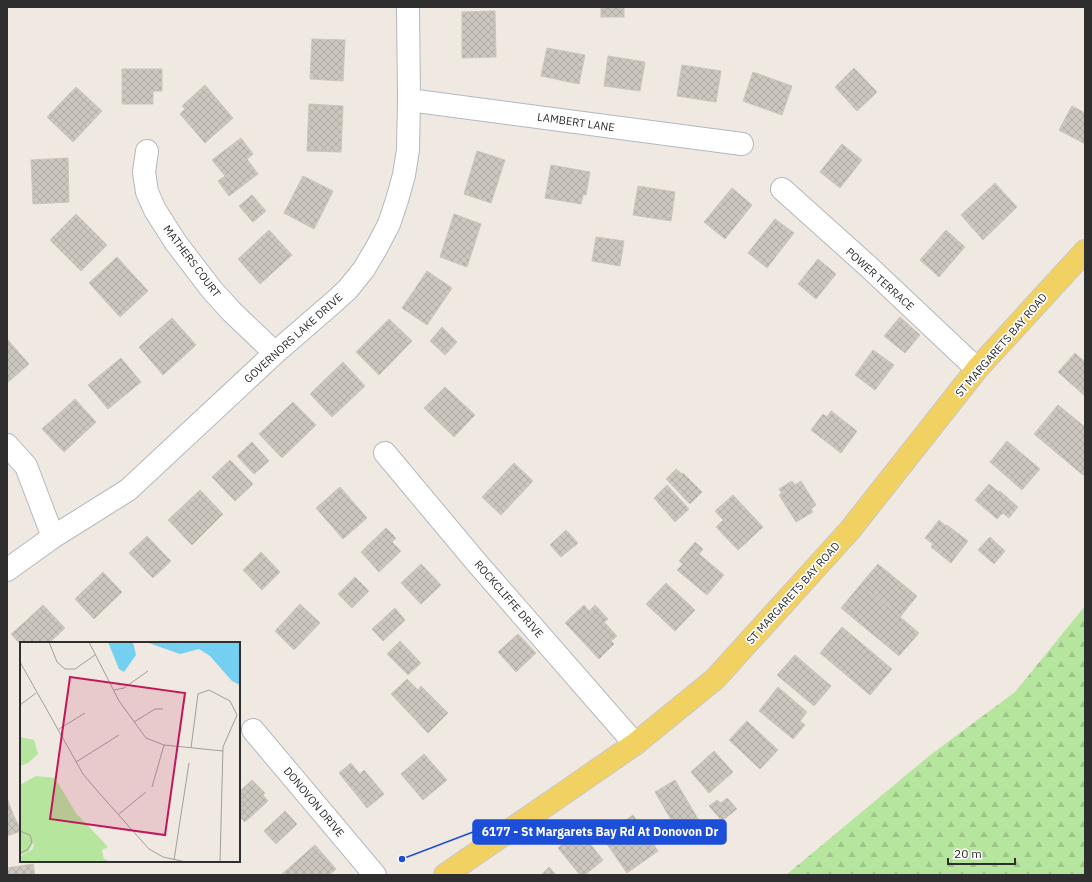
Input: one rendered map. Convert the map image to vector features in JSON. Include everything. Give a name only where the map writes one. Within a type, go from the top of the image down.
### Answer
[{"type":"main road","name":"ST MARGARETS BAY ROAD","points":[[445,875],[635,744],[715,679],[850,530],[977,369],[1085,251]]},
{"type":"street","name":"GOVERNORS LAKE DRIVE","points":[[7,570],[53,537],[128,490],[275,353],[348,289],[364,269],[391,218],[404,175],[408,150],[408,7]]},
{"type":"street","name":"LAMBERT LANE","points":[[409,100],[742,144]]},
{"type":"street","name":"MATHERS COURT","points":[[146,151],[144,172],[148,192],[155,210],[176,243],[212,290],[232,312],[275,353]]},
{"type":"street","name":"POWER TERRACE","points":[[782,189],[870,268],[977,369]]},
{"type":"street","points":[[7,445],[26,466],[53,537]]},
{"type":"street","name":"ROCKCLIFFE DRIVE","points":[[385,453],[477,562],[635,744]]},
{"type":"street","name":"DONOVON DRIVE","points":[[253,730],[375,875]]},
{"type":"green space","points":[[1085,606],[1085,875],[786,875],[929,756],[1015,692]]},
{"type":"building","points":[[601,7],[624,7],[624,17],[601,17]]},
{"type":"building","points":[[495,11],[496,57],[462,58],[462,12]]},
{"type":"building","points":[[312,39],[345,40],[343,81],[310,79]]},
{"type":"building","points":[[547,48],[585,55],[579,84],[541,76]]},
{"type":"building","points":[[608,56],[645,62],[640,91],[604,86]]},
{"type":"building","points":[[682,65],[721,71],[716,102],[677,96]]},
{"type":"building","points":[[854,68],[877,92],[857,111],[835,87]]},
{"type":"building","points":[[122,69],[162,69],[162,91],[153,91],[153,104],[122,104]]},
{"type":"building","points":[[753,72],[792,86],[782,115],[743,101]]},
{"type":"building","points":[[205,85],[233,118],[205,143],[180,114],[185,109],[182,106]]},
{"type":"building","points":[[76,87],[102,111],[73,142],[47,117]]},
{"type":"building","points":[[309,104],[343,106],[341,152],[307,151]]},
{"type":"building","points":[[1072,106],[1085,113],[1085,144],[1059,130]]},
{"type":"building","points":[[241,138],[253,154],[247,159],[258,174],[229,196],[218,181],[225,176],[212,160]]},
{"type":"building","points":[[842,144],[862,160],[840,188],[820,172]]},
{"type":"building","points":[[477,151],[505,160],[491,203],[464,194]]},
{"type":"building","points":[[68,158],[69,202],[33,204],[31,160]]},
{"type":"building","points":[[551,165],[590,172],[586,195],[583,195],[581,204],[545,198]]},
{"type":"building","points":[[303,176],[333,191],[314,229],[284,213]]},
{"type":"building","points":[[995,183],[1017,207],[983,240],[961,215]]},
{"type":"building","points":[[638,186],[675,192],[671,221],[633,215]]},
{"type":"building","points":[[732,188],[752,205],[725,239],[704,222]]},
{"type":"building","points":[[252,195],[266,211],[253,222],[239,206]]},
{"type":"building","points":[[76,214],[107,245],[81,271],[50,240]]},
{"type":"building","points":[[454,214],[481,224],[467,267],[440,257]]},
{"type":"building","points":[[775,219],[794,233],[767,268],[748,253]]},
{"type":"building","points":[[269,230],[292,255],[260,284],[238,259]]},
{"type":"building","points":[[946,230],[965,247],[939,277],[920,260]]},
{"type":"building","points":[[596,237],[624,241],[620,266],[592,261]]},
{"type":"building","points":[[117,257],[148,291],[120,317],[89,283]]},
{"type":"building","points":[[818,259],[836,274],[816,299],[798,284]]},
{"type":"building","points":[[427,271],[452,288],[427,325],[402,308]]},
{"type":"building","points":[[900,317],[920,335],[905,353],[884,336]]},
{"type":"building","points":[[172,318],[196,345],[163,375],[139,347]]},
{"type":"building","points":[[389,319],[412,341],[379,375],[356,352]]},
{"type":"building","points":[[442,327],[457,342],[445,355],[430,341]]},
{"type":"building","points":[[7,339],[29,364],[7,383]]},
{"type":"building","points":[[873,350],[894,365],[875,390],[855,375]]},
{"type":"building","points":[[1075,353],[1085,362],[1085,396],[1058,372]]},
{"type":"building","points":[[121,358],[141,382],[108,409],[88,385]]},
{"type":"building","points":[[343,362],[365,386],[332,417],[310,394]]},
{"type":"building","points":[[445,387],[475,415],[454,437],[424,408]]},
{"type":"building","points":[[75,399],[96,422],[64,452],[42,429]]},
{"type":"building","points":[[293,402],[316,425],[282,458],[259,434]]},
{"type":"building","points":[[1058,405],[1085,427],[1085,473],[1083,475],[1034,434]]},
{"type":"building","points":[[831,411],[857,431],[841,453],[811,430],[823,414],[827,417]]},
{"type":"building","points":[[1007,441],[1040,469],[1022,490],[990,462]]},
{"type":"building","points":[[252,442],[269,461],[254,474],[237,456]]},
{"type":"building","points":[[230,460],[253,484],[235,501],[212,477]]},
{"type":"building","points":[[514,463],[533,481],[501,515],[482,497]]},
{"type":"building","points":[[676,469],[682,474],[683,473],[702,492],[690,504],[666,479]]},
{"type":"building","points":[[792,481],[795,485],[801,481],[816,505],[811,509],[813,512],[796,522],[779,495],[782,493],[779,489]]},
{"type":"building","points":[[989,484],[999,492],[1000,491],[1018,507],[1009,518],[1003,513],[997,519],[975,500]]},
{"type":"building","points":[[667,485],[689,509],[675,522],[654,498]]},
{"type":"building","points":[[340,487],[367,518],[343,539],[316,508]]},
{"type":"building","points":[[200,490],[223,514],[207,530],[183,506]]},
{"type":"building","points":[[733,495],[763,527],[738,550],[716,527],[723,520],[715,511]]},
{"type":"building","points":[[183,506],[207,530],[192,545],[168,520]]},
{"type":"building","points":[[939,520],[968,541],[951,563],[931,547],[933,544],[925,538]]},
{"type":"building","points":[[386,528],[396,538],[392,542],[401,551],[379,572],[361,552]]},
{"type":"building","points":[[566,530],[578,543],[561,557],[550,545]]},
{"type":"building","points":[[147,536],[171,561],[153,578],[129,553]]},
{"type":"building","points":[[990,537],[1005,551],[994,564],[978,550]]},
{"type":"building","points":[[695,542],[703,549],[699,554],[724,575],[707,595],[677,570],[683,564],[679,561]]},
{"type":"building","points":[[261,552],[280,572],[262,590],[243,570]]},
{"type":"building","points":[[421,564],[441,585],[421,604],[401,583]]},
{"type":"building","points":[[878,564],[917,596],[900,617],[861,584]]},
{"type":"building","points":[[103,572],[122,592],[94,619],[75,599]]},
{"type":"building","points":[[355,577],[369,591],[352,608],[338,594]]},
{"type":"building","points":[[666,583],[695,610],[675,631],[646,604]]},
{"type":"building","points":[[861,584],[919,633],[899,656],[841,608]]},
{"type":"building","points":[[300,604],[320,623],[294,650],[275,631]]},
{"type":"building","points":[[43,605],[65,628],[50,642],[46,642],[26,621]]},
{"type":"building","points":[[584,605],[589,611],[595,605],[608,619],[604,622],[617,636],[611,641],[614,644],[599,659],[565,623]]},
{"type":"building","points":[[395,608],[405,620],[383,641],[372,629]]},
{"type":"building","points":[[26,621],[46,642],[20,642],[20,644],[11,634]]},
{"type":"building","points":[[842,627],[892,669],[870,695],[820,653]]},
{"type":"building","points":[[518,634],[536,653],[516,672],[498,652]]},
{"type":"building","points":[[400,641],[421,663],[408,675],[387,654]]},
{"type":"building","points":[[795,655],[831,686],[814,706],[777,675]]},
{"type":"building","points":[[407,679],[418,690],[421,686],[448,713],[428,733],[391,694]]},
{"type":"building","points":[[778,687],[807,712],[800,721],[805,725],[793,739],[759,711]]},
{"type":"building","points":[[747,721],[778,750],[760,769],[729,740]]},
{"type":"building","points":[[714,751],[733,772],[709,793],[691,772]]},
{"type":"building","points":[[424,754],[447,780],[423,800],[401,774]]},
{"type":"building","points":[[351,763],[360,774],[364,770],[384,794],[367,808],[339,773]]},
{"type":"building","points":[[252,780],[265,793],[263,795],[268,801],[245,822],[240,817],[240,791]]},
{"type":"building","points":[[675,780],[701,824],[680,835],[655,792]]},
{"type":"building","points":[[7,798],[13,814],[7,817]]},
{"type":"building","points":[[727,798],[737,809],[722,821],[709,806],[717,800],[721,803]]},
{"type":"building","points":[[285,811],[297,824],[276,844],[264,831]]},
{"type":"building","points":[[13,814],[20,831],[7,836],[7,817]]},
{"type":"building","points":[[633,815],[658,851],[627,873],[602,837]]},
{"type":"building","points":[[579,830],[603,860],[585,875],[580,875],[558,848]]},
{"type":"building","points":[[315,845],[336,869],[329,875],[282,874]]},
{"type":"building","points":[[33,864],[35,875],[7,875],[7,868]]},
{"type":"building","points":[[549,867],[556,875],[541,875]]},
{"type":"place","name":"6177 - St Margarets Bay Rd At Donovon Dr","points":[[402,859]]}]
